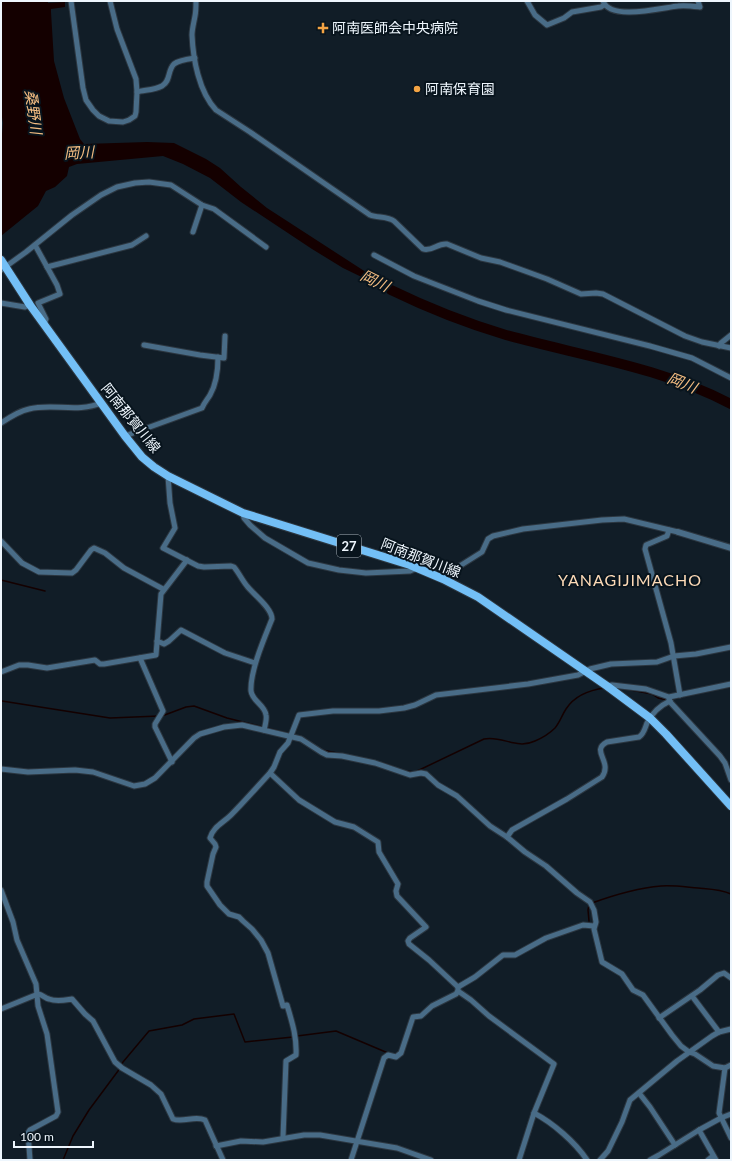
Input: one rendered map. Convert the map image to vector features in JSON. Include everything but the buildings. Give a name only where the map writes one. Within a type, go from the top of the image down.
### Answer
[{"type":"main road","name":"阿南那賀川線","points":[[3,266],[125,436],[142,457],[154,467],[168,476],[243,513],[417,568],[443,579],[478,597],[607,686],[650,718],[731,806]]},
{"type":"street","points":[[71,1],[86,100],[92,110],[99,116],[108,121],[123,122],[135,116],[137,92],[136,79],[117,29],[110,1]]},
{"type":"street","points":[[196,1],[196,14],[192,33],[195,58],[200,82],[205,94],[215,109],[370,215],[377,218],[389,218],[394,221],[423,249],[430,250],[440,245],[447,244],[481,258],[500,262],[547,278],[581,294],[596,292],[603,294],[685,336],[702,342],[731,348]]},
{"type":"street","points":[[528,1],[535,15],[547,26],[564,18],[572,12],[601,7],[604,3],[616,11],[640,12],[679,6],[700,7],[698,1]]},
{"type":"street","points":[[137,92],[163,86],[167,82],[170,69],[173,65],[178,62],[195,58]]},
{"type":"street","points":[[3,266],[101,195],[117,187],[135,183],[149,182],[171,185],[202,205],[214,209],[266,247]]},
{"type":"street","points":[[194,232],[202,205]]},
{"type":"street","points":[[47,267],[132,245],[146,236]]},
{"type":"street","points":[[34,245],[57,285],[60,294],[38,303],[46,319],[44,324]]},
{"type":"street","points":[[374,255],[414,276],[478,301],[506,310],[685,356],[731,378]]},
{"type":"street","points":[[1,303],[25,306],[30,305]]},
{"type":"street","points":[[719,346],[731,335]]},
{"type":"street","points":[[144,345],[224,358],[225,336]]},
{"type":"street","points":[[125,436],[202,408],[213,389],[218,371],[218,357]]},
{"type":"street","points":[[1,423],[20,412],[29,409],[42,407],[89,407],[101,403]]},
{"type":"street","points":[[168,476],[170,503],[175,528],[163,548],[204,567],[234,567],[247,586],[272,616],[255,663],[251,690],[252,696],[264,710],[266,715],[264,728]]},
{"type":"street","points":[[243,513],[244,518],[250,525],[265,538],[308,564],[338,570],[366,573],[410,571],[417,568]]},
{"type":"street","points":[[443,579],[447,574],[482,552],[488,540],[494,536],[523,529],[602,520],[624,519],[678,532],[731,548]]},
{"type":"street","points":[[669,530],[668,536],[646,545],[646,548],[674,656],[680,695]]},
{"type":"street","points":[[1,541],[22,563],[39,572],[72,573],[94,548],[105,553],[124,568],[163,590]]},
{"type":"street","points":[[1,672],[19,665],[47,668],[95,660],[100,664],[104,664],[156,655],[160,594],[187,560]]},
{"type":"street","points":[[157,641],[164,644],[181,630],[226,654],[255,663]]},
{"type":"street","points":[[284,1137],[286,1061],[296,1055],[295,1035],[287,1005],[283,1006],[268,953],[260,940],[252,929],[239,917],[229,914],[220,905],[207,886],[207,882],[216,847],[210,838],[211,834],[219,824],[231,815],[270,773],[280,752],[288,743],[299,715],[333,711],[379,711],[404,708],[415,705],[436,695],[528,684],[578,675],[592,668],[610,664],[657,662],[674,656],[696,654],[731,647]]},
{"type":"street","points":[[140,658],[163,711],[155,724],[155,727],[172,762]]},
{"type":"street","points":[[507,836],[512,830],[568,799],[602,777],[606,767],[600,751],[602,744],[639,737],[650,718],[658,708],[669,699],[680,695],[731,684]]},
{"type":"street","points":[[607,686],[617,685],[646,689],[669,699],[725,763],[731,780]]},
{"type":"street","points":[[1,769],[28,772],[75,770],[93,772],[134,786],[146,784],[155,778],[172,762],[194,738],[200,734],[233,724],[264,728],[290,735],[301,739],[327,755],[342,756],[375,763],[410,774],[426,774],[438,785],[457,796],[490,826],[507,836],[525,852],[546,866],[578,894],[590,902],[594,910],[596,922],[594,926],[602,962],[622,974],[633,990],[643,995],[681,1046],[713,1066],[726,1068],[731,1065]]},
{"type":"street","points":[[270,773],[299,800],[335,822],[354,828],[378,842],[379,852],[398,884],[396,891],[397,896],[426,927],[410,938],[408,941],[409,944],[429,960],[458,989],[489,1016],[554,1064],[534,1113],[519,1160]]},
{"type":"street","points":[[1,890],[18,940],[36,984],[38,1006],[47,1034],[58,1112],[56,1116],[30,1130],[28,1133],[30,1160]]},
{"type":"street","points":[[351,1160],[384,1058],[388,1055],[396,1057],[400,1053],[413,1018],[421,1016],[432,1006],[456,994],[458,989],[503,955],[515,955],[546,938],[582,924],[594,926]]},
{"type":"street","points":[[659,1018],[692,996],[721,973],[724,973],[731,978]]},
{"type":"street","points":[[1,1009],[38,994],[42,994],[48,999],[56,1001],[72,999],[93,1021],[118,1065],[151,1085],[161,1094],[173,1119],[201,1118],[205,1120],[223,1160]]},
{"type":"street","points":[[692,996],[719,1032]]},
{"type":"street","points":[[601,1160],[608,1151],[630,1100],[671,1065],[719,1032],[731,1029]]},
{"type":"street","points":[[726,1068],[719,1113],[731,1138]]},
{"type":"street","points":[[639,1093],[650,1106],[675,1145]]},
{"type":"street","points":[[534,1113],[574,1143],[587,1160]]},
{"type":"street","points":[[650,1160],[659,1156],[699,1130],[731,1114]]},
{"type":"street","points":[[699,1130],[715,1158],[708,1160]]},
{"type":"street","points":[[216,1146],[242,1141],[263,1142],[284,1137],[320,1135],[396,1148],[431,1160]]},
{"type":"water","name":"桑野川","points":[[1,1],[48,1],[48,3],[65,2],[65,7],[51,9],[54,61],[64,98],[80,139],[84,144],[147,142],[174,143],[206,159],[220,168],[267,208],[409,300],[343,268],[241,202],[210,178],[183,164],[163,156],[77,164],[69,167],[67,176],[55,187],[46,191],[38,206],[1,236],[1,145],[3,123],[1,111]]},
{"type":"waterway","name":"岡川","points":[[391,290],[433,309],[476,325],[506,335],[649,371],[704,391],[731,404]]},
{"type":"waterway","points":[[1,580],[45,591]]},
{"type":"waterway","points":[[671,699],[728,687]]},
{"type":"waterway","points":[[405,771],[415,772],[484,739],[491,738],[522,744],[535,741],[555,728],[566,709],[574,700],[593,690],[605,688]]},
{"type":"waterway","points":[[631,690],[652,694],[658,698],[667,700]]},
{"type":"waterway","points":[[2,701],[110,718],[159,716]]},
{"type":"waterway","points":[[162,716],[186,707],[194,706],[227,718],[291,734]]},
{"type":"waterway","points":[[306,739],[314,745]]},
{"type":"waterway","points":[[322,750],[362,758]]},
{"type":"waterway","points":[[383,763],[394,767]]},
{"type":"waterway","points":[[592,903],[626,892],[661,886],[710,889],[731,894]]},
{"type":"waterway","points":[[589,905],[589,921]]},
{"type":"waterway","points":[[63,1160],[73,1136],[89,1110],[123,1062],[149,1031],[182,1025],[194,1019],[234,1014],[245,1042],[293,1037]]},
{"type":"waterway","points":[[297,1036],[336,1031],[388,1053]]},
{"type":"place","name":"阿南医師会中央病院","points":[[323,28]]},
{"type":"place","name":"阿南保育園","points":[[417,89]]},
{"type":"district","name":"YANAGIJIMACHO","points":[[630,580]]}]
